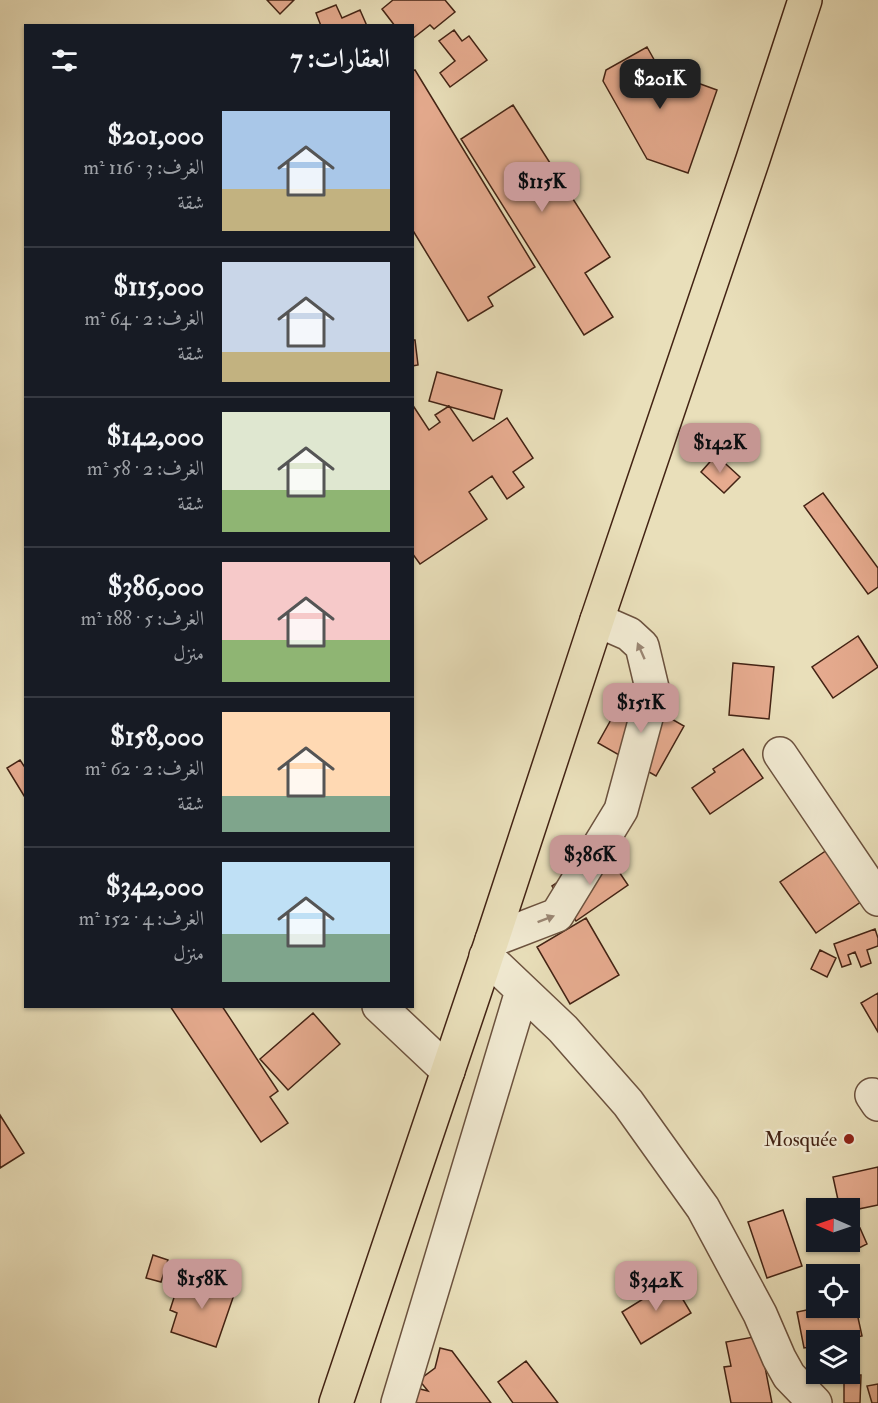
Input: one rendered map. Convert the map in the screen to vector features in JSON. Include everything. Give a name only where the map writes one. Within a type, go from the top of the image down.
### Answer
[{"type":"main road","points":[[336,1403],[805,0]]},
{"type":"street","points":[[597,620],[629,634],[642,646],[653,692],[621,810],[557,915],[489,948],[522,991],[563,1029],[628,1103],[704,1208],[760,1314],[789,1376],[815,1403]]},
{"type":"street","points":[[780,754],[878,899]]},
{"type":"street","points":[[398,1403],[522,991]]},
{"type":"street","points":[[381,1008],[448,1071]]},
{"type":"building","points":[[267,0],[294,0],[280,14]]},
{"type":"building","points":[[393,0],[445,0],[455,12],[434,29],[430,25],[414,37],[414,24],[393,24],[382,9]]},
{"type":"building","points":[[336,5],[342,18],[360,10],[366,24],[320,24],[316,13]]},
{"type":"building","points":[[454,30],[462,41],[469,36],[487,60],[450,87],[440,73],[455,61],[439,41]]},
{"type":"building","points":[[647,47],[674,95],[681,77],[717,90],[688,173],[647,159],[603,81],[606,70]]},
{"type":"building","points":[[414,70],[535,267],[488,297],[493,306],[468,321],[414,232]]},
{"type":"building","points":[[513,105],[610,257],[585,273],[613,317],[584,335],[461,139]]},
{"type":"building","points":[[414,340],[415,340],[418,365],[414,366]]},
{"type":"building","points":[[437,372],[502,390],[494,419],[429,401]]},
{"type":"building","points":[[449,406],[473,441],[507,418],[533,458],[513,472],[524,487],[507,499],[492,476],[469,492],[487,519],[420,564],[414,556],[414,407],[429,430],[440,422],[435,415]]},
{"type":"building","points":[[716,455],[740,477],[724,493],[701,472]]},
{"type":"building","points":[[823,493],[878,568],[878,587],[868,594],[804,506]]},
{"type":"building","points":[[858,636],[878,667],[833,698],[812,667]]},
{"type":"building","points":[[733,663],[774,667],[769,719],[729,715]]},
{"type":"building","points":[[626,693],[684,726],[656,776],[598,743]]},
{"type":"building","points":[[743,749],[763,778],[710,814],[692,788],[715,772],[713,769]]},
{"type":"building","points":[[20,760],[24,766],[24,796],[7,768]]},
{"type":"building","points":[[830,848],[865,899],[816,933],[780,882]]},
{"type":"building","points":[[609,857],[628,885],[576,921],[552,886],[591,860]]},
{"type":"building","points":[[586,918],[619,975],[570,1004],[537,947]]},
{"type":"building","points":[[875,929],[878,946],[867,950],[871,963],[861,967],[855,952],[848,955],[851,964],[842,967],[834,944]]},
{"type":"building","points":[[820,950],[836,958],[827,977],[811,969]]},
{"type":"building","points":[[878,993],[878,1032],[861,1003]]},
{"type":"building","points":[[171,1008],[223,1008],[278,1091],[270,1097],[288,1123],[261,1142]]},
{"type":"building","points":[[313,1013],[340,1044],[288,1090],[260,1059]]},
{"type":"building","points":[[0,1115],[24,1153],[0,1168]]},
{"type":"building","points":[[878,1167],[878,1205],[860,1209],[860,1198],[838,1198],[833,1177]]},
{"type":"building","points":[[783,1210],[802,1266],[767,1278],[748,1222]]},
{"type":"building","points":[[860,1228],[867,1244],[860,1248]]},
{"type":"building","points":[[153,1255],[168,1260],[161,1282],[146,1278]]},
{"type":"building","points":[[193,1274],[236,1289],[216,1347],[171,1332],[177,1313],[170,1310],[179,1282],[189,1286]]},
{"type":"building","points":[[672,1281],[691,1313],[641,1344],[622,1312]]},
{"type":"building","points":[[806,1310],[806,1318],[858,1318],[862,1336],[860,1336],[860,1330],[806,1330],[806,1348],[804,1348],[797,1312]]},
{"type":"building","points":[[759,1336],[772,1403],[731,1403],[724,1367],[731,1366],[726,1342]]},
{"type":"building","points":[[440,1348],[452,1351],[491,1403],[408,1403],[412,1387],[428,1391],[419,1380],[435,1368]]},
{"type":"building","points":[[526,1361],[558,1403],[513,1403],[498,1382]]},
{"type":"building","points":[[861,1375],[860,1403],[844,1403],[844,1384],[860,1384]]},
{"type":"building","points":[[878,1384],[878,1403],[872,1403],[867,1386]]},
{"type":"place","name":"Mosquée","points":[[849,1139]]}]
